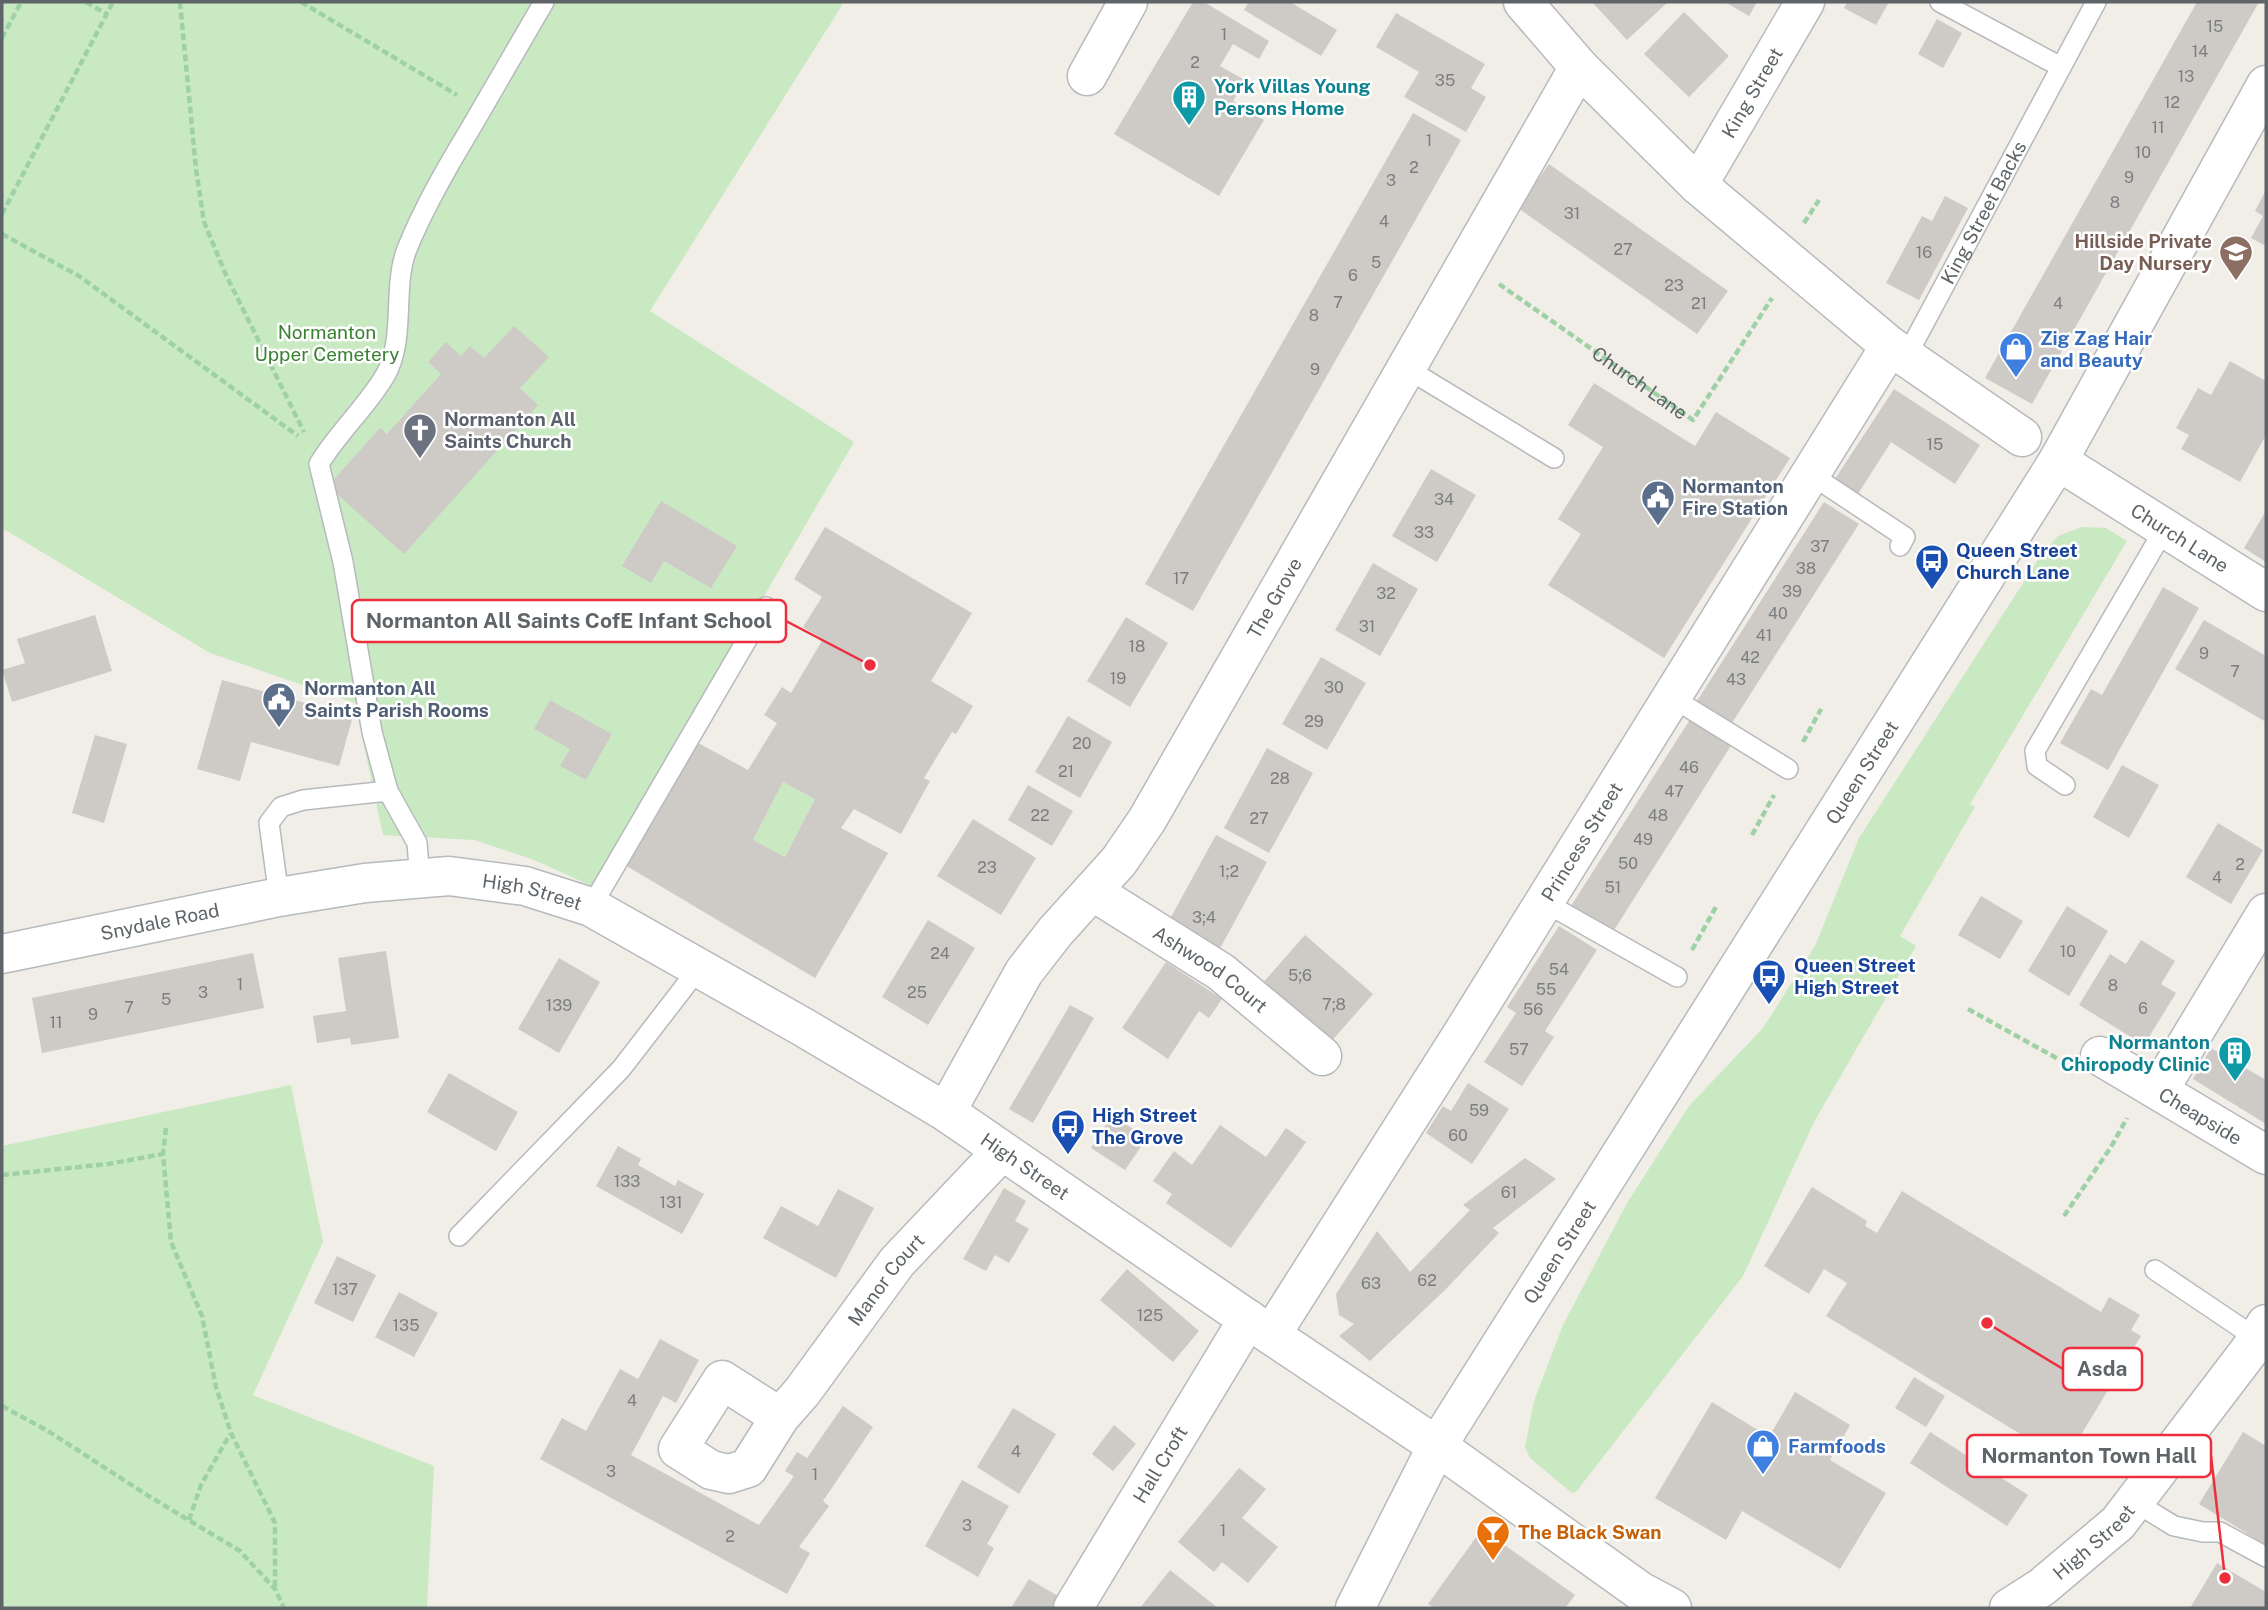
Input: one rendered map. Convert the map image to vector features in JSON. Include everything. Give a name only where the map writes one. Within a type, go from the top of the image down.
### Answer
[{"type":"street","points":[[1523,2],[1579,68],[1698,185],[1898,351],[2022,437]]},
{"type":"street","name":"King Street","points":[[1698,185],[1805,2]]},
{"type":"street","points":[[1087,76],[1116,4]]},
{"type":"street","name":"The Grove","points":[[946,1112],[1024,972],[1055,932],[1119,860],[1146,820],[1579,68]]},
{"type":"street","name":"Queen Street","points":[[1355,1608],[1437,1446],[2058,461],[2266,85]]},
{"type":"street","name":"Princess Street","points":[[1260,1327],[1544,902],[1810,474],[1898,351]]},
{"type":"street","name":"Church Lane","points":[[2058,461],[2266,592]]},
{"type":"street","name":"High Street","points":[[319,890],[449,876],[525,887],[591,907],[946,1112],[1437,1446],[1640,1591],[1672,1608]]},
{"type":"street","name":"Snydale Road","points":[[2,954],[319,890]]},
{"type":"street","name":"Ashwood Court","points":[[1091,891],[1221,972],[1322,1056]]},
{"type":"street","points":[[2152,1087],[2266,913]]},
{"type":"street","name":"Cheapside","points":[[2102,1057],[2266,1155]]},
{"type":"street","name":"Manor Court","points":[[780,1417],[803,1392],[897,1262],[1002,1151]]},
{"type":"street","name":"Hall Croft","points":[[1073,1608],[1260,1327]]},
{"type":"street","name":"High Street","points":[[2019,1605],[2118,1523],[2249,1351],[2261,1331]]},
{"type":"lane","points":[[420,879],[417,843],[388,791],[372,732],[343,562],[322,484],[320,448],[368,401],[387,372],[396,344],[399,296],[406,252],[432,194],[544,2]]},
{"type":"lane","points":[[1940,2],[2061,67]]},
{"type":"lane","name":"King Street Backs","points":[[1898,351],[2096,2]]},
{"type":"lane","points":[[1406,368],[1555,458]]},
{"type":"lane","points":[[1810,474],[1905,537],[1900,546]]},
{"type":"lane","points":[[2065,785],[2037,766],[2035,751],[2165,528]]},
{"type":"lane","points":[[591,907],[766,607]]},
{"type":"lane","points":[[1671,697],[1788,769]]},
{"type":"lane","points":[[278,897],[269,823],[281,807],[303,800],[388,791]]},
{"type":"lane","points":[[1544,902],[1677,976]]},
{"type":"lane","points":[[459,1236],[621,1069],[699,968]]},
{"type":"lane","points":[[2155,1270],[2261,1331]]},
{"type":"lane","points":[[2133,1501],[2174,1526],[2203,1532],[2220,1532],[2266,1557]]},
{"type":"path","points":[[2,38],[21,2]]},
{"type":"path","points":[[86,2],[107,14]]},
{"type":"path","points":[[2,214],[113,2]]},
{"type":"path","points":[[180,2],[195,169],[204,222],[226,275],[320,448]]},
{"type":"path","points":[[301,2],[481,109]]},
{"type":"path","points":[[2,234],[79,276],[320,448]]},
{"type":"path","name":"Church Lane","points":[[1467,262],[1693,421],[1793,264]]},
{"type":"path","points":[[1968,1009],[2092,1078],[2102,1057]]},
{"type":"path","points":[[2064,1216],[2152,1087]]},
{"type":"path","points":[[166,1128],[163,1154],[172,1241],[202,1316],[216,1387],[231,1433],[275,1523],[275,1590]]},
{"type":"path","points":[[2,1175],[108,1164],[163,1154]]},
{"type":"path","points":[[2,1406],[48,1431],[240,1551],[275,1590],[284,1608]]},
{"type":"path","points":[[189,1520],[201,1485],[231,1433]]},
{"type":"green space","name":"Normanton Upper Cemetery","points":[[2,2],[844,2],[650,311],[854,442],[594,887],[534,860],[474,840],[383,835],[355,703],[210,653],[2,528]]},
{"type":"green space","points":[[2082,527],[2106,528],[2127,541],[1970,804],[1975,807],[1900,936],[1916,946],[1814,1122],[1743,1276],[1576,1492],[1572,1493],[1530,1458],[1525,1447],[1534,1401],[1563,1325],[1627,1203],[1689,1106],[1763,1028],[1815,946],[1859,838],[2043,552],[2058,536]]},
{"type":"green space","points":[[783,782],[815,799],[785,857],[753,840]]},
{"type":"green space","points":[[291,1085],[323,1242],[253,1395],[434,1466],[427,1608],[2,1608],[2,1146]]},
{"type":"building","name":"York Villas Young Persons Home","points":[[1193,2],[1204,2],[1269,41],[1259,59],[1233,44],[1220,66],[1246,81],[1233,101],[1264,120],[1219,196],[1114,134]]},
{"type":"building","points":[[1249,2],[1290,2],[1337,30],[1321,56],[1244,10]]},
{"type":"building","points":[[1592,2],[1668,2],[1627,40]]},
{"type":"building","points":[[1725,2],[1757,2],[1749,16]]},
{"type":"building","points":[[1847,2],[1889,2],[1876,25],[1844,8]]},
{"type":"building","points":[[2197,2],[2259,2],[2032,404],[1985,378]]},
{"type":"building","points":[[1684,12],[1729,56],[1689,97],[1644,54]]},
{"type":"building","points":[[1396,13],[1485,64],[1471,88],[1486,97],[1466,132],[1404,97],[1419,72],[1376,47]]},
{"type":"building","points":[[1937,19],[1962,33],[1943,68],[1918,54]]},
{"type":"building","points":[[1413,113],[1461,140],[1193,611],[1145,584]]},
{"type":"building","points":[[1549,164],[1728,291],[1697,334],[1518,208]]},
{"type":"building","points":[[2266,190],[2266,246],[2251,238],[2263,216],[2255,211]]},
{"type":"building","points":[[1945,196],[1968,208],[1919,300],[1886,283],[1922,216],[1932,221]]},
{"type":"building","name":"Normanton All Saints Church","points":[[514,326],[549,357],[520,388],[538,405],[404,554],[328,486],[380,428],[387,434],[441,374],[428,362],[446,342],[461,356],[470,346],[484,358]]},
{"type":"building","points":[[2230,361],[2266,381],[2266,435],[2240,482],[2181,449],[2189,435],[2176,428],[2198,388],[2211,395]]},
{"type":"building","name":"Normanton Fire Station","points":[[1594,383],[1695,446],[1716,412],[1790,458],[1664,658],[1548,585],[1581,534],[1558,519],[1603,447],[1568,425]]},
{"type":"building","points":[[1894,389],[1980,445],[1955,484],[1891,442],[1856,497],[1833,482]]},
{"type":"building","points":[[1431,469],[1476,495],[1437,562],[1392,536]]},
{"type":"building","points":[[661,501],[737,546],[711,588],[664,561],[651,583],[622,566]]},
{"type":"building","points":[[1824,502],[1859,524],[1732,723],[1697,701]]},
{"type":"building","points":[[2266,511],[2266,562],[2244,548]]},
{"type":"building","points":[[825,527],[972,613],[931,681],[973,706],[956,734],[952,732],[924,778],[930,781],[901,834],[854,809],[841,828],[888,853],[815,978],[620,862],[691,739],[748,770],[777,723],[764,715],[782,687],[791,693],[823,639],[803,627],[822,597],[794,579]],"holes":[[[783,782],[815,799],[785,857],[753,840]]]},
{"type":"building","points":[[1373,563],[1418,589],[1380,656],[1335,630]]},
{"type":"building","points":[[2163,587],[2199,608],[2108,770],[2060,743],[2091,689],[2102,695]]},
{"type":"building","points":[[95,615],[112,671],[12,702],[2,670],[25,663],[17,639]]},
{"type":"building","points":[[1126,617],[1168,643],[1130,707],[1087,681]]},
{"type":"building","points":[[2204,620],[2266,656],[2266,722],[2175,669]]},
{"type":"building","points":[[1321,657],[1366,683],[1327,750],[1282,724]]},
{"type":"building","name":"Normanton All Saints Parish Rooms","points":[[222,680],[353,716],[339,766],[251,742],[240,781],[197,769]]},
{"type":"building","points":[[550,700],[612,734],[586,780],[560,766],[570,749],[534,729]]},
{"type":"building","points":[[1068,716],[1112,742],[1080,798],[1035,772]]},
{"type":"building","points":[[1691,718],[1732,744],[1611,935],[1569,909]]},
{"type":"building","points":[[95,735],[127,744],[104,823],[72,813]]},
{"type":"building","points":[[1267,748],[1313,773],[1269,853],[1224,828]]},
{"type":"building","points":[[2122,765],[2159,785],[2129,838],[2093,817]]},
{"type":"building","points":[[1028,785],[1073,811],[1052,846],[1008,820]]},
{"type":"building","points":[[973,819],[1036,858],[1001,915],[937,876]]},
{"type":"building","points":[[2218,823],[2263,850],[2231,904],[2186,877]]},
{"type":"building","points":[[1216,835],[1267,862],[1217,954],[1166,926]]},
{"type":"building","points":[[1981,896],[2023,921],[2000,959],[1958,935]]},
{"type":"building","points":[[2067,906],[2108,931],[2069,996],[2028,971]]},
{"type":"building","points":[[928,920],[975,948],[928,1025],[882,997]]},
{"type":"building","points":[[1559,926],[1597,950],[1545,1031],[1554,1037],[1522,1086],[1484,1062],[1516,1013],[1507,1007]]},
{"type":"building","points":[[1305,935],[1373,994],[1329,1044],[1261,985]]},
{"type":"building","points":[[2141,940],[2175,961],[2161,984],[2176,993],[2144,1045],[2079,1005],[2110,954],[2126,964]]},
{"type":"building","points":[[386,951],[399,1038],[351,1045],[350,1038],[317,1043],[313,1016],[346,1011],[338,958]]},
{"type":"building","points":[[253,953],[264,1008],[42,1053],[32,998]]},
{"type":"building","points":[[559,958],[600,982],[559,1053],[518,1029]]},
{"type":"building","points":[[1166,962],[1222,999],[1209,1018],[1199,1011],[1168,1059],[1122,1028]]},
{"type":"building","points":[[1070,1005],[1094,1018],[1033,1123],[1009,1109]]},
{"type":"building","points":[[2211,1048],[2266,1080],[2266,1124],[2193,1079]]},
{"type":"building","points":[[449,1073],[518,1112],[496,1151],[427,1112]]},
{"type":"building","points":[[1468,1083],[1509,1109],[1472,1164],[1426,1133],[1443,1106],[1451,1111]]},
{"type":"building","points":[[1112,1115],[1147,1138],[1125,1170],[1091,1148]]},
{"type":"building","points":[[1220,1125],[1266,1157],[1286,1128],[1306,1142],[1231,1248],[1166,1203],[1172,1194],[1153,1181],[1174,1151],[1192,1165]]},
{"type":"building","points":[[618,1146],[641,1159],[638,1165],[675,1186],[678,1180],[704,1194],[682,1234],[596,1186]]},
{"type":"building","points":[[1525,1158],[1556,1179],[1493,1228],[1499,1233],[1446,1289],[1370,1361],[1339,1336],[1354,1324],[1339,1315],[1336,1294],[1377,1231],[1410,1272],[1470,1210],[1463,1205]]},
{"type":"building","points":[[1812,1187],[1867,1221],[1865,1226],[1877,1233],[1902,1191],[2101,1312],[2109,1297],[2140,1315],[2131,1330],[2141,1336],[2065,1461],[1826,1316],[1847,1283],[1824,1269],[1809,1294],[1764,1266]]},
{"type":"building","points":[[1004,1188],[1026,1201],[1015,1221],[1029,1229],[1009,1263],[995,1255],[986,1271],[963,1259]]},
{"type":"building","points":[[838,1189],[874,1208],[836,1278],[763,1238],[781,1206],[818,1226]]},
{"type":"building","points":[[337,1256],[376,1275],[353,1322],[314,1303]]},
{"type":"building","points":[[1127,1269],[1199,1331],[1173,1362],[1100,1300]]},
{"type":"building","points":[[399,1292],[438,1313],[414,1357],[375,1337]]},
{"type":"building","points":[[660,1339],[699,1360],[676,1403],[663,1396],[631,1455],[759,1525],[794,1476],[785,1471],[797,1452],[807,1458],[843,1406],[873,1427],[823,1501],[829,1506],[799,1547],[810,1553],[787,1594],[540,1459],[562,1418],[586,1431],[620,1369],[638,1379]]},
{"type":"building","points":[[1914,1377],[1945,1396],[1926,1427],[1895,1408]]},
{"type":"building","name":"Farmfoods","points":[[1795,1392],[1850,1425],[1830,1460],[1886,1493],[1840,1569],[1742,1511],[1726,1540],[1655,1498],[1712,1402],[1769,1437]]},
{"type":"building","points":[[1013,1408],[1056,1434],[1019,1494],[977,1467]]},
{"type":"building","points":[[1114,1425],[1136,1444],[1113,1471],[1092,1454]]},
{"type":"building","points":[[1930,1432],[2028,1495],[2007,1526],[1910,1463]]},
{"type":"building","points":[[2243,1432],[2266,1446],[2266,1545],[2199,1504]]},
{"type":"building","points":[[1239,1468],[1266,1489],[1242,1518],[1278,1547],[1248,1583],[1222,1562],[1214,1572],[1178,1542]]},
{"type":"building","points":[[962,1480],[1009,1506],[987,1544],[994,1548],[978,1577],[925,1546]]},
{"type":"building","name":"The Black Swan","points":[[1482,1529],[1575,1595],[1565,1608],[1435,1608],[1428,1604]]},
{"type":"building","points":[[2217,1563],[2266,1592],[2266,1608],[2190,1608]]},
{"type":"building","points":[[1170,1570],[1218,1608],[1140,1608]]},
{"type":"building","points":[[1029,1579],[1063,1599],[1057,1608],[1011,1608]]},
{"type":"place","name":"York Villas Young Persons Home","points":[[1189,127]]},
{"type":"place","name":"Hillside Private Day Nursery","points":[[2236,282]]},
{"type":"place","name":"Zig Zag Hair and Beauty","points":[[2016,379]]},
{"type":"place","name":"Normanton All Saints Church","points":[[420,460]]},
{"type":"place","name":"Normanton Fire Station","points":[[1658,527]]},
{"type":"place","name":"Queen Street Church Lane","points":[[1932,591]]},
{"type":"place","name":"Normanton All Saints CofE Infant School","points":[[870,665]]},
{"type":"place","name":"Normanton All Saints Parish Rooms","points":[[279,729]]},
{"type":"place","name":"Queen Street High Street","points":[[1769,1006]]},
{"type":"place","name":"Normanton Chiropody Clinic","points":[[2235,1083]]},
{"type":"place","name":"High Street The Grove","points":[[1068,1156]]},
{"type":"place","name":"Asda","points":[[1987,1323]]},
{"type":"place","name":"Farmfoods","points":[[1763,1476]]},
{"type":"place","name":"The Black Swan","points":[[1493,1562]]},
{"type":"place","name":"Normanton Town Hall","points":[[2225,1578]]}]
